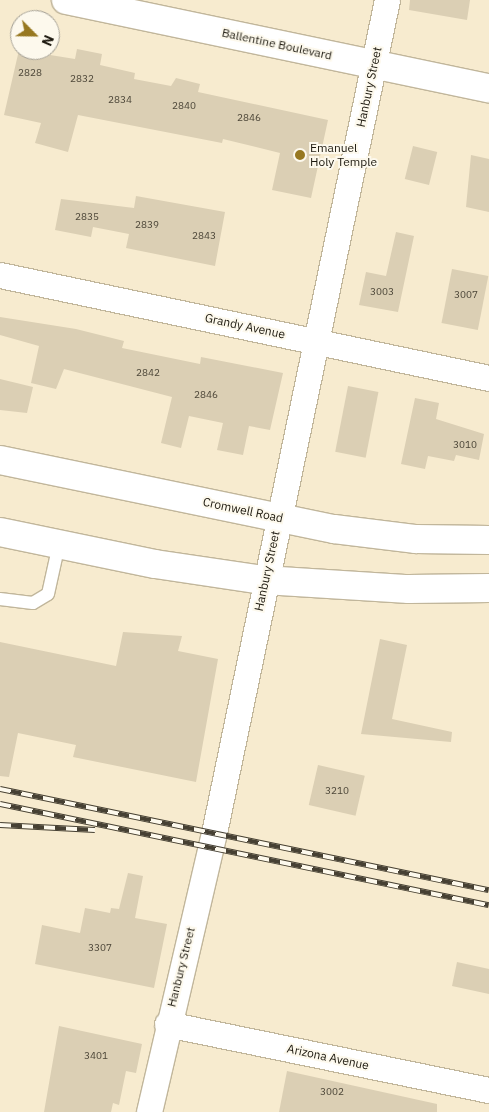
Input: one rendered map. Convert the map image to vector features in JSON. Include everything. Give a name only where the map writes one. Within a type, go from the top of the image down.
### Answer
[{"type":"street","name":"Ballentine Boulevard","points":[[66,0],[489,88]]},
{"type":"street","name":"Hanbury Street","points":[[149,1112],[167,1024],[214,833],[264,580],[387,0]]},
{"type":"street","name":"Grandy Avenue","points":[[0,276],[489,378]]},
{"type":"street","name":"Cromwell Road","points":[[0,460],[278,518],[384,536],[489,540]]},
{"type":"street","points":[[0,532],[264,580],[409,589],[489,588]]},
{"type":"street","name":"Arizona Avenue","points":[[167,1024],[489,1090]]},
{"type":"lane","points":[[0,599],[33,604],[48,594],[59,544]]},
{"type":"building","points":[[410,0],[470,0],[467,20],[409,10]]},
{"type":"building","points":[[77,49],[102,54],[100,65],[135,73],[134,79],[171,86],[176,78],[200,84],[198,92],[328,120],[311,198],[272,190],[280,153],[223,139],[222,143],[78,115],[68,152],[35,143],[41,123],[4,115],[17,60],[60,60],[60,57],[75,59]]},
{"type":"building","points":[[413,146],[437,152],[429,185],[405,179]]},
{"type":"building","points":[[471,155],[489,159],[489,212],[466,207]]},
{"type":"building","points":[[136,196],[225,212],[215,266],[126,248],[129,234],[93,227],[91,237],[55,230],[61,199],[134,208]]},
{"type":"building","points":[[396,232],[414,236],[398,312],[359,305],[366,272],[386,276]]},
{"type":"building","points":[[452,269],[488,276],[478,330],[442,323]]},
{"type":"building","points":[[0,317],[76,329],[124,341],[122,348],[200,364],[201,357],[283,373],[270,430],[249,426],[243,455],[217,450],[223,423],[189,416],[181,448],[161,443],[172,397],[64,369],[56,389],[31,383],[39,346],[0,335]]},
{"type":"building","points":[[0,379],[33,387],[27,413],[0,410]]},
{"type":"building","points":[[348,386],[378,392],[366,458],[335,452]]},
{"type":"building","points":[[415,398],[439,403],[436,419],[484,434],[479,460],[456,455],[454,461],[428,456],[425,469],[401,464]]},
{"type":"building","points":[[123,632],[182,636],[178,651],[218,659],[196,782],[73,757],[76,745],[18,733],[9,777],[0,776],[0,642],[116,666]]},
{"type":"building","points":[[380,639],[407,645],[392,719],[452,732],[451,742],[361,734]]},
{"type":"building","points":[[318,765],[365,776],[356,816],[309,805]]},
{"type":"building","points":[[128,873],[143,876],[135,918],[167,924],[154,988],[35,964],[42,925],[80,933],[85,908],[110,913],[111,908],[119,909]]},
{"type":"building","points":[[457,962],[489,969],[489,994],[452,986]]},
{"type":"building","points":[[59,1026],[142,1044],[136,1073],[126,1071],[119,1105],[113,1103],[111,1112],[44,1112]]},
{"type":"building","points":[[287,1071],[437,1104],[437,1112],[279,1112]]},
{"type":"railway","points":[[0,789],[489,890]]},
{"type":"railway","points":[[0,804],[489,905]]},
{"type":"railway","points":[[0,825],[95,830]]},
{"type":"place","name":"Emanuel Holy Temple","points":[[300,155]]}]
